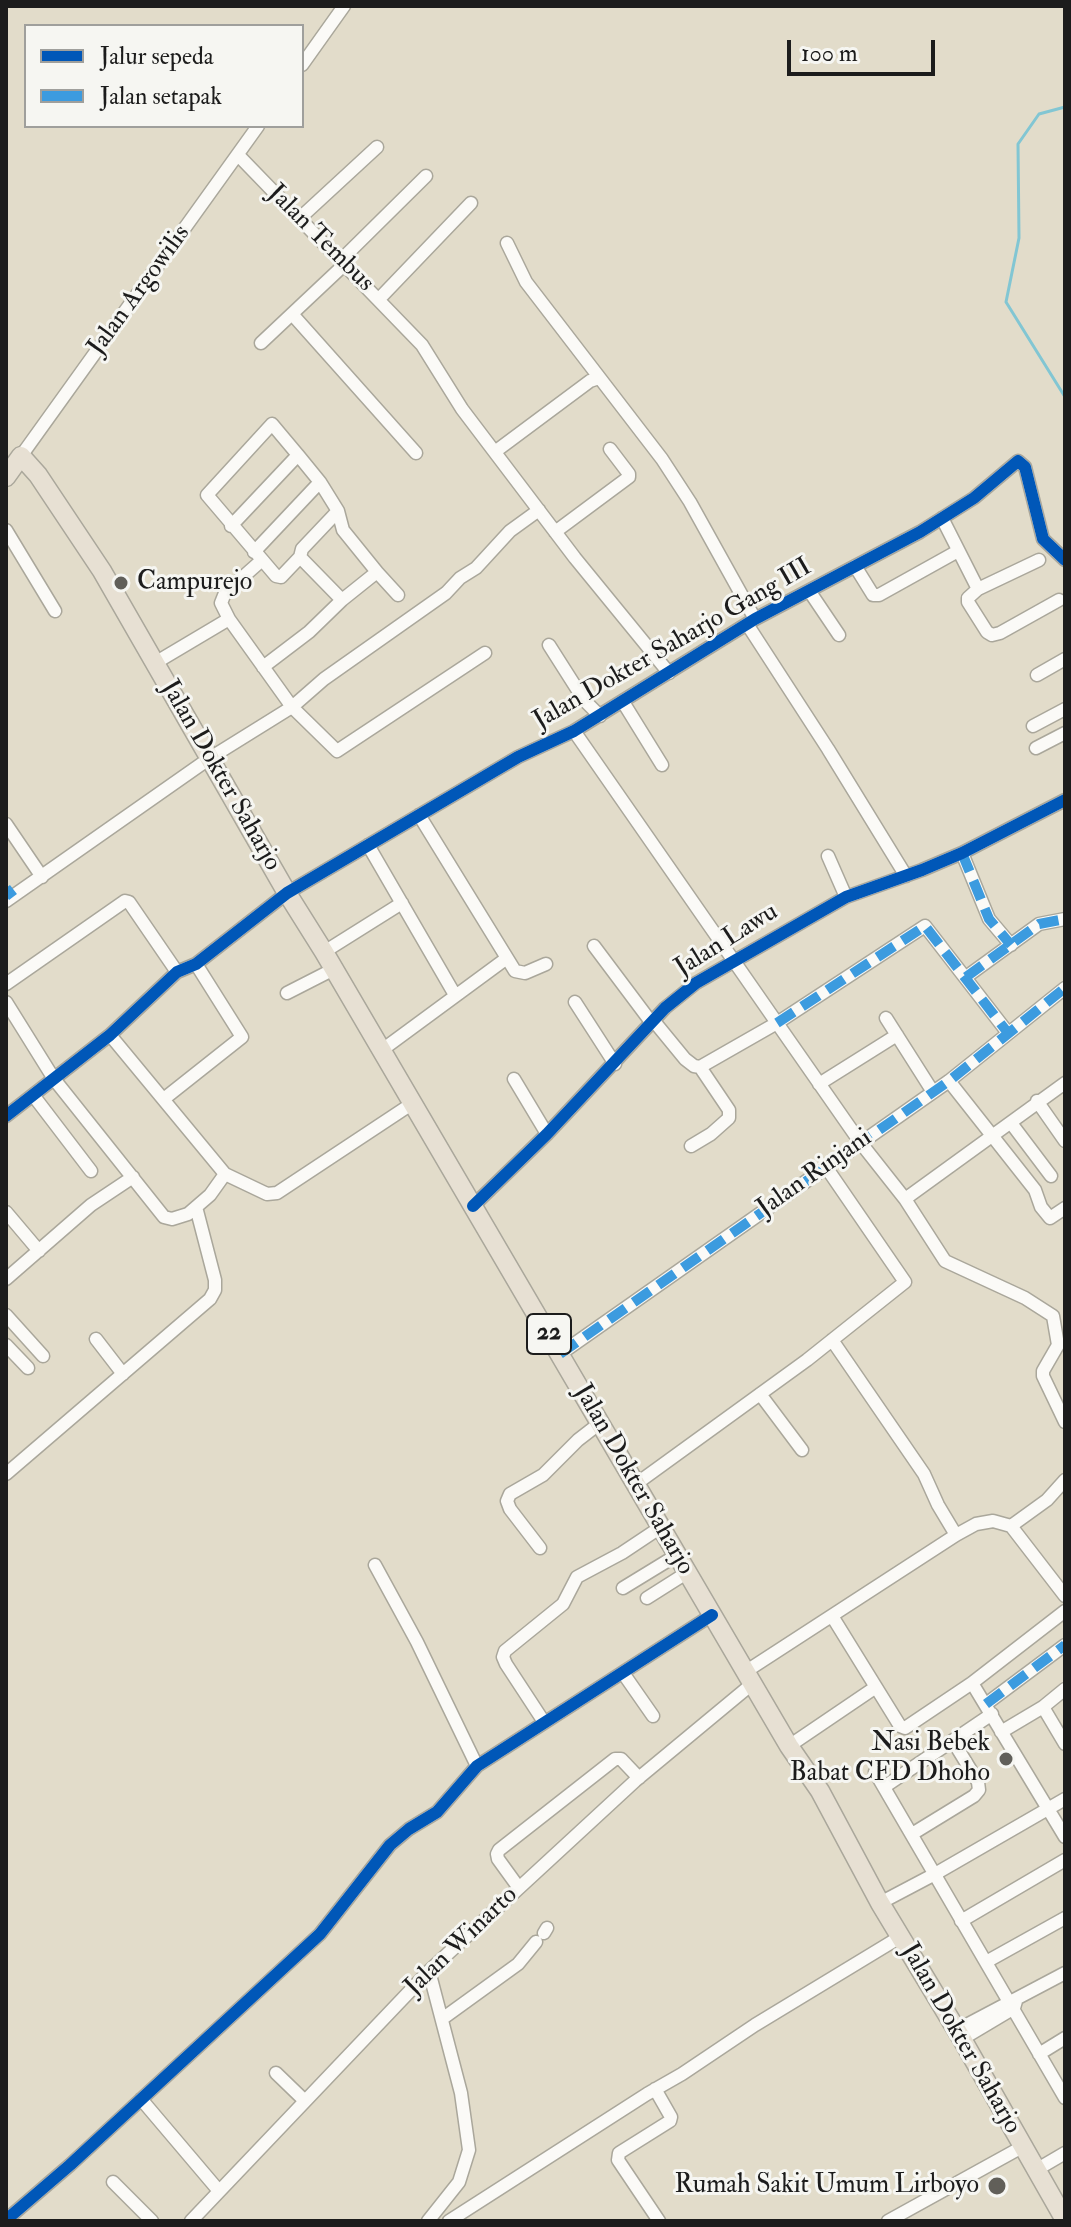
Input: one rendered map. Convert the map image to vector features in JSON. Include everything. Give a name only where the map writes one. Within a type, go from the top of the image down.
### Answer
[{"type":"highway","points":[[6,477],[21,456]]},
{"type":"highway","name":"Jalan Dokter Saharjo","points":[[21,456],[38,475],[102,571],[287,893],[789,1746],[820,1791],[880,1903],[960,2034],[1065,2220]]},
{"type":"street","points":[[304,62],[344,6]]},
{"type":"street","name":"Jalan Argowilis","points":[[21,456],[257,128]]},
{"type":"street","points":[[300,218],[377,147]]},
{"type":"street","name":"Jalan Tembus","points":[[238,155],[422,345],[462,409],[555,532],[669,673]]},
{"type":"street","points":[[261,343],[426,176]]},
{"type":"street","points":[[379,299],[471,203]]},
{"type":"street","points":[[507,243],[526,282],[662,459],[690,502],[751,622],[906,876]]},
{"type":"street","points":[[292,314],[416,453]]},
{"type":"street","points":[[496,451],[590,381],[599,378]]},
{"type":"street","points":[[338,511],[302,549],[300,557],[281,577],[276,576],[207,495],[272,424],[320,482],[338,511],[343,530],[398,595]]},
{"type":"street","points":[[555,532],[629,477],[610,449]]},
{"type":"street","points":[[231,526],[298,455]]},
{"type":"street","name":"Jalan Dokter Saharjo Gang III","points":[[177,972],[196,964],[287,893],[518,757],[600,716],[751,622],[942,518],[974,498],[1018,461],[1025,467],[1043,539],[1065,560]]},
{"type":"street","points":[[320,482],[225,593],[221,603],[229,619],[292,707],[334,750],[341,750],[485,653]]},
{"type":"street","points":[[8,895],[42,877],[210,758],[292,707],[324,679],[446,593],[460,578],[476,568],[510,531],[539,510]]},
{"type":"street","points":[[942,518],[978,589]]},
{"type":"street","points":[[6,530],[55,611]]},
{"type":"street","points":[[855,566],[873,595],[879,595],[958,551]]},
{"type":"street","points":[[300,557],[342,600]]},
{"type":"street","points":[[1039,560],[978,589],[968,598],[968,602],[992,635],[1059,600]]},
{"type":"street","points":[[263,667],[309,632],[377,572]]},
{"type":"street","points":[[810,592],[839,635]]},
{"type":"street","points":[[155,663],[229,619]]},
{"type":"street","points":[[549,645],[584,700],[600,716]]},
{"type":"street","points":[[1037,675],[1065,659]]},
{"type":"street","points":[[623,702],[662,765]]},
{"type":"street","points":[[1033,726],[1065,709]]},
{"type":"street","points":[[574,731],[860,1142],[905,1199],[945,1261],[1025,1298],[1053,1316],[1058,1345],[1043,1376],[1065,1422]]},
{"type":"street","points":[[1036,748],[1065,733]]},
{"type":"street","name":"Jalan Lawu","points":[[473,1206],[615,1064],[652,1021],[696,983],[846,897],[962,853],[1065,800]]},
{"type":"street","points":[[419,815],[515,971],[521,974],[546,964]]},
{"type":"street","points":[[6,824],[42,877]]},
{"type":"street","points":[[368,845],[455,995]]},
{"type":"street","points":[[962,853],[989,919],[1011,945]]},
{"type":"street","points":[[828,856],[846,897]]},
{"type":"street","points":[[6,984],[125,901],[129,902],[177,972],[110,1035],[6,1116]]},
{"type":"street","points":[[324,952],[402,903]]},
{"type":"street","points":[[966,977],[1039,924],[1065,919]]},
{"type":"street","points":[[594,946],[652,1021],[694,1066],[700,1067],[777,1023],[923,926],[928,927],[1008,1033]]},
{"type":"street","points":[[382,1050],[507,958]]},
{"type":"street","points":[[165,1098],[242,1037],[196,964]]},
{"type":"street","points":[[287,993],[334,969]]},
{"type":"street","points":[[1062,989],[1065,1004]]},
{"type":"street","name":"Jalan Rinjani","points":[[560,1354],[949,1081],[1062,989]]},
{"type":"street","points":[[6,1002],[54,1079],[164,1217],[172,1219],[188,1214],[210,1195],[225,1174]]},
{"type":"street","points":[[575,1002],[615,1064]]},
{"type":"street","points":[[886,1018],[933,1092]]},
{"type":"street","points":[[110,1035],[225,1174],[272,1195],[413,1103]]},
{"type":"street","points":[[819,1084],[897,1035]]},
{"type":"street","points":[[691,1146],[729,1118],[729,1110],[700,1067]]},
{"type":"street","points":[[514,1079],[547,1134]]},
{"type":"street","points":[[949,1081],[1035,1190],[1041,1207],[1050,1218],[1065,1208]]},
{"type":"street","points":[[905,1199],[1065,1083]]},
{"type":"street","points":[[33,1095],[91,1171]]},
{"type":"street","points":[[1037,1101],[1065,1141]]},
{"type":"street","points":[[1011,1123],[1051,1176]]},
{"type":"street","points":[[636,1484],[832,1340],[905,1282],[826,1167]]},
{"type":"street","points":[[6,1279],[91,1205],[133,1177]]},
{"type":"street","points":[[6,1474],[210,1299],[215,1290],[196,1207]]},
{"type":"street","points":[[6,1212],[39,1251]]},
{"type":"street","points":[[6,1315],[43,1356]]},
{"type":"street","points":[[96,1339],[123,1374]]},
{"type":"street","points":[[832,1340],[924,1474],[956,1535]]},
{"type":"street","points":[[6,1345],[28,1368]]},
{"type":"street","points":[[760,1394],[802,1450]]},
{"type":"street","points":[[540,1548],[510,1509],[507,1501],[510,1494],[543,1475],[600,1423]]},
{"type":"street","points":[[1063,1588],[1011,1526],[1047,1500],[1065,1480]]},
{"type":"street","name":"Jalan Winarto","points":[[191,2221],[429,1971],[749,1678],[832,1616],[956,1535],[976,1524],[993,1521],[1011,1526]]},
{"type":"street","points":[[544,1722],[506,1664],[503,1657],[505,1651],[563,1604],[577,1577],[613,1559],[661,1527]]},
{"type":"street","points":[[623,1588],[677,1555]]},
{"type":"street","points":[[375,1565],[417,1642],[477,1766]]},
{"type":"street","points":[[647,1598],[688,1572]]},
{"type":"street","points":[[832,1616],[900,1726],[905,1728],[972,1683],[1065,1611]]},
{"type":"street","points":[[6,2220],[70,2165],[320,1934],[390,1845],[437,1812],[477,1766],[712,1615]]},
{"type":"street","points":[[884,1787],[953,1741],[1065,1645]]},
{"type":"street","points":[[623,1673],[653,1716]]},
{"type":"street","points":[[972,1683],[1065,1837]]},
{"type":"street","points":[[789,1746],[876,1687]]},
{"type":"street","points":[[1001,1732],[1043,1707],[1065,1689]]},
{"type":"street","points":[[1043,1707],[1065,1744]]},
{"type":"street","points":[[912,1834],[979,1790],[978,1782],[953,1741]]},
{"type":"street","points":[[519,1888],[498,1859],[499,1850],[615,1759],[621,1759],[639,1778]]},
{"type":"street","points":[[875,1772],[961,1921],[1013,2003],[1064,2095]]},
{"type":"street","points":[[880,1903],[1065,1799]]},
{"type":"street","points":[[961,1921],[1065,1860]]},
{"type":"street","points":[[986,1962],[1065,1918]]},
{"type":"street","points":[[442,2019],[518,1964],[542,1934]]},
{"type":"street","points":[[449,2221],[900,1937]]},
{"type":"street","points":[[428,2221],[459,2182],[469,2150],[461,2093],[429,1971]]},
{"type":"street","points":[[960,2034],[1065,1973]]},
{"type":"street","points":[[1039,2054],[1065,2038]]},
{"type":"street","points":[[276,2073],[305,2101]]},
{"type":"street","points":[[655,2089],[671,2117],[670,2121],[619,2153],[618,2160],[659,2221]]},
{"type":"street","points":[[141,2099],[219,2191]]},
{"type":"street","points":[[888,2221],[1022,2147]]},
{"type":"street","points":[[1036,2170],[1065,2153]]},
{"type":"street","points":[[113,2182],[152,2221]]},
{"type":"waterway","points":[[1065,107],[1039,114],[1018,144],[1019,238],[1006,302],[1065,397]]},
{"type":"marked path","points":[[962,853],[989,919],[1011,945]]},
{"type":"marked path","points":[[6,888],[13,897]]},
{"type":"marked path","points":[[966,977],[1039,924],[1065,919]]},
{"type":"marked path","points":[[777,1023],[925,926],[1008,1033]]},
{"type":"marked path","points":[[560,1354],[949,1081],[1065,988]]},
{"type":"marked path","points":[[986,1704],[1065,1645]]},
{"type":"cycle path","points":[[6,1116],[110,1035],[177,972],[196,964],[287,893],[518,757],[574,731],[755,619],[920,532],[974,498],[1018,461],[1025,467],[1043,539],[1065,560]]},
{"type":"cycle path","points":[[473,1206],[547,1134],[665,1008],[696,983],[846,897],[962,853],[1065,800]]},
{"type":"cycle path","points":[[6,2220],[70,2165],[320,1934],[390,1845],[437,1812],[477,1766],[712,1615]]},
{"type":"place","name":"Campurejo","points":[[121,583]]},
{"type":"place","name":"Nasi Bebek Babat CFD Dhoho","points":[[1006,1759]]},
{"type":"place","name":"Rumah Sakit Umum Lirboyo","points":[[997,2186]]}]
